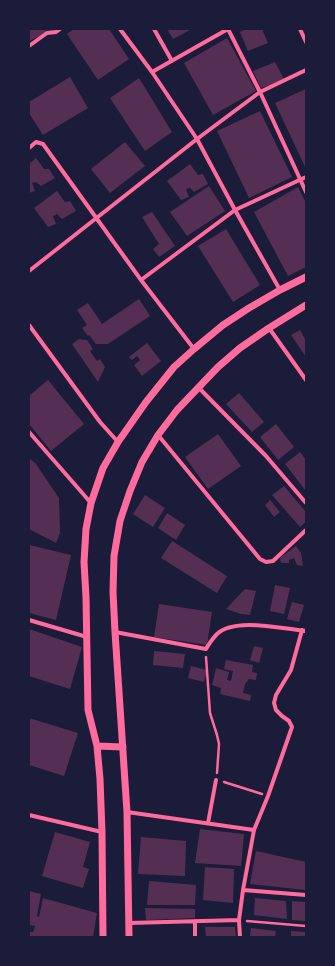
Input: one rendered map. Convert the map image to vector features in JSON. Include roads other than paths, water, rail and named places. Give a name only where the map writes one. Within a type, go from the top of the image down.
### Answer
[{"type":"street","points":[[120,29],[152,72],[197,139],[280,290]]},
{"type":"street","points":[[154,29],[172,61]]},
{"type":"street","points":[[152,72],[228,29],[260,92],[306,192]]},
{"type":"street","points":[[300,29],[306,42]]},
{"type":"street","points":[[29,46],[47,33],[57,30]]},
{"type":"street","points":[[29,271],[197,139],[260,92],[306,70]]},
{"type":"street","points":[[29,148],[36,142],[43,144],[141,280],[194,349]]},
{"type":"street","points":[[141,280],[235,210],[306,177]]},
{"type":"street","points":[[103,937],[100,779],[97,746],[88,710],[84,562],[86,529],[91,503],[103,468],[118,442],[146,402],[174,367],[224,325],[249,308],[306,277]]},
{"type":"street","points":[[129,937],[127,812],[113,592],[114,556],[120,521],[142,462],[158,435],[177,410],[218,367],[234,353],[269,328],[306,305]]},
{"type":"street","points":[[29,325],[100,422],[118,442]]},
{"type":"street","points":[[269,328],[306,380]]},
{"type":"street","points":[[198,387],[266,456],[306,503]]},
{"type":"street","points":[[29,432],[31,438],[91,503]]},
{"type":"street","points":[[158,435],[260,559],[266,562],[273,561],[306,530]]},
{"type":"street","points":[[29,620],[87,637]]},
{"type":"street","points":[[115,632],[206,649],[218,633],[232,626],[245,624],[304,631],[291,670],[276,695],[274,703],[276,710],[289,721],[292,727],[268,796],[254,830],[239,920],[240,937]]},
{"type":"street","points":[[97,746],[123,747]]},
{"type":"street","points":[[208,823],[216,780]]},
{"type":"street","points":[[127,812],[254,830]]},
{"type":"street","points":[[29,816],[102,832]]},
{"type":"street","points":[[243,890],[306,895]]},
{"type":"street","points":[[129,923],[239,920]]},
{"type":"street","points":[[195,937],[196,921]]}]
